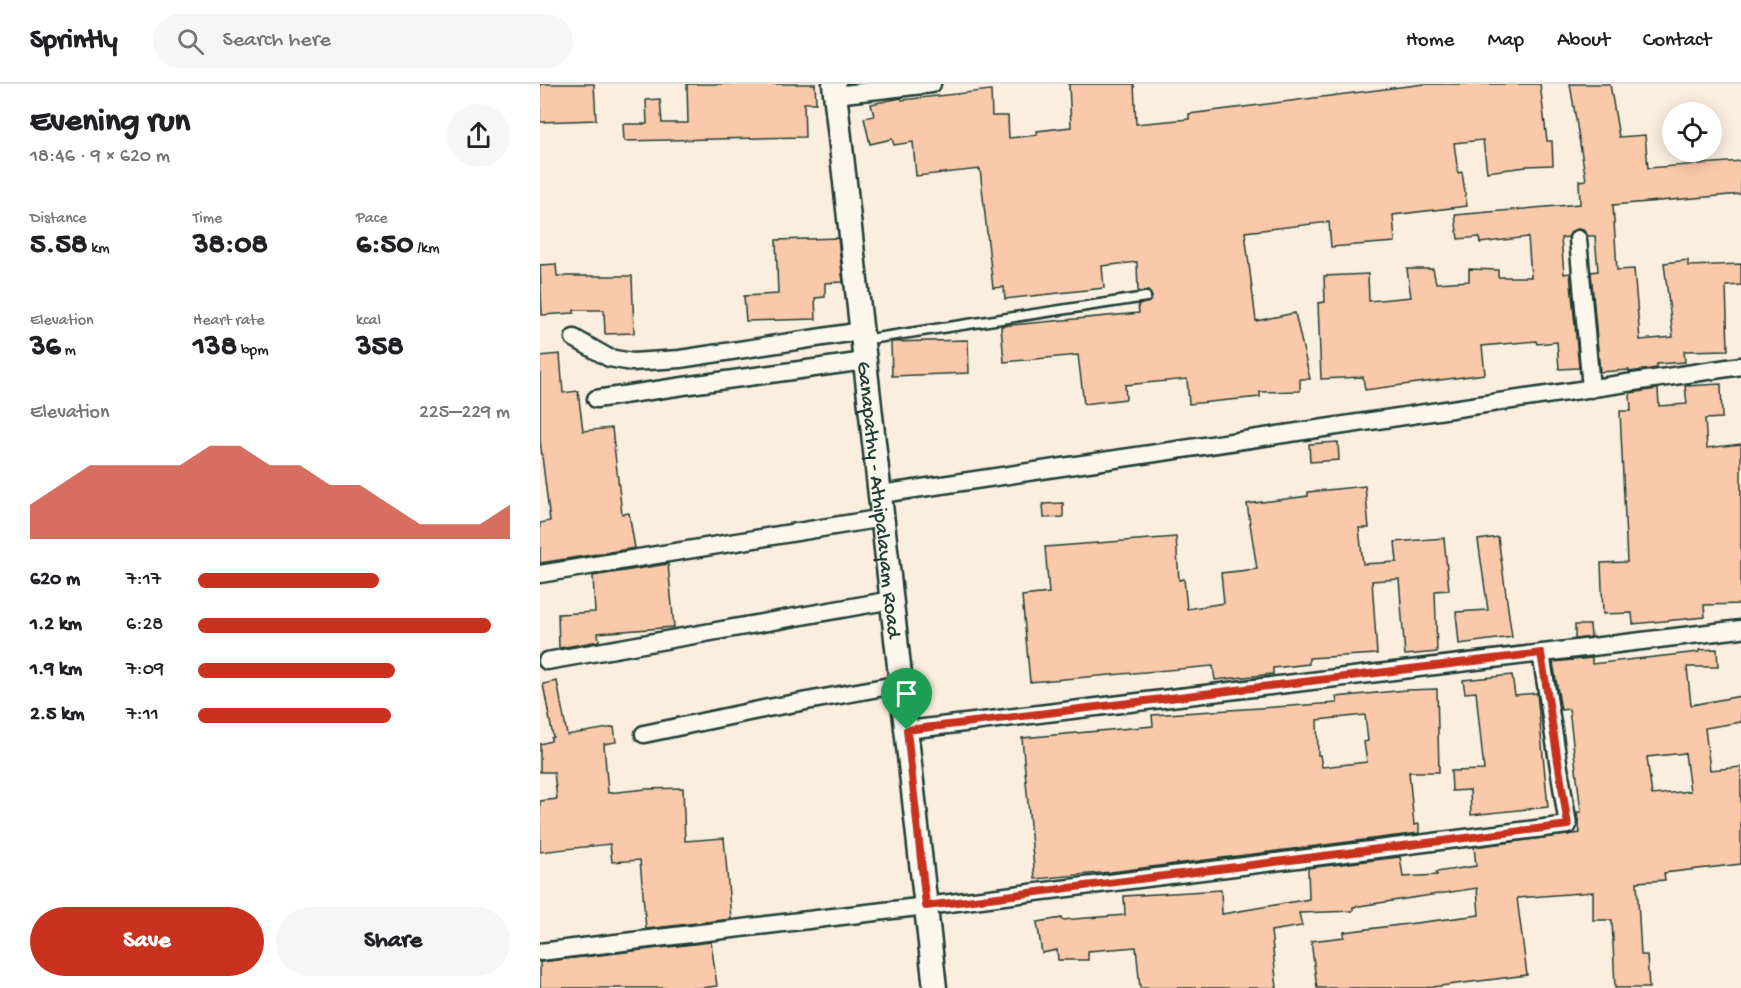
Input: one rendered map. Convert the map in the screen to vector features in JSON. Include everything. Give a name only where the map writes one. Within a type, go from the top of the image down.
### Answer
[{"type":"main road","name":"Ganapathy - Athipalayam Road","points":[[835,89],[935,988]]},
{"type":"street","points":[[835,89],[932,84]]},
{"type":"street","points":[[1578,239],[1591,388]]},
{"type":"street","points":[[573,338],[609,358],[632,362],[863,344]]},
{"type":"street","points":[[596,399],[697,384],[863,344]]},
{"type":"street","points":[[881,494],[1741,366]]},
{"type":"street","points":[[540,574],[883,519]]},
{"type":"street","points":[[547,661],[892,600]]},
{"type":"street","points":[[907,730],[1741,629]]},
{"type":"street","points":[[540,952],[1568,825],[1541,653]]},
{"type":"street","points":[[644,734],[768,708],[901,684]]},
{"type":"lane","points":[[863,344],[1146,297]]},
{"type":"building","points":[[540,84],[594,84],[596,120],[540,122]]},
{"type":"building","points":[[687,84],[815,84],[816,103],[804,103],[805,137],[624,141],[623,124],[647,124],[646,100],[660,99],[662,123],[688,123]]},
{"type":"building","points":[[1069,84],[1134,84],[1136,124],[1189,119],[1189,114],[1424,84],[1540,84],[1547,141],[1552,141],[1553,165],[1526,166],[1487,172],[1483,140],[1454,143],[1458,173],[1462,172],[1467,206],[1393,215],[1395,242],[1331,247],[1329,222],[1245,232],[1256,321],[1295,313],[1310,379],[1300,379],[1300,391],[1260,392],[1260,397],[1189,404],[1187,379],[1125,385],[1126,399],[1084,404],[1078,355],[1004,362],[1001,326],[1139,313],[1138,305],[1149,302],[1152,297],[1148,291],[1138,292],[1137,262],[1102,266],[1104,288],[1005,299],[1004,287],[993,288],[980,169],[916,176],[913,142],[894,145],[892,139],[870,144],[864,118],[874,116],[871,104],[901,98],[902,100],[991,90],[992,116],[1008,116],[1009,138],[1037,135],[1037,131],[1071,127]]},
{"type":"building","points":[[1570,84],[1610,84],[1619,137],[1645,135],[1648,168],[1741,161],[1741,194],[1613,205],[1617,270],[1634,269],[1640,340],[1673,337],[1664,263],[1688,260],[1688,266],[1741,264],[1741,285],[1726,286],[1728,350],[1684,351],[1685,362],[1657,364],[1657,368],[1629,372],[1629,370],[1600,372],[1591,272],[1598,271],[1595,236],[1588,236],[1583,230],[1578,229],[1572,231],[1568,237],[1561,238],[1564,274],[1570,273],[1579,368],[1559,369],[1557,342],[1537,344],[1536,341],[1482,346],[1485,374],[1365,390],[1363,377],[1321,379],[1318,303],[1325,302],[1324,276],[1368,274],[1369,301],[1411,297],[1407,269],[1433,269],[1436,283],[1469,281],[1469,269],[1498,270],[1498,277],[1531,277],[1528,237],[1480,243],[1479,237],[1458,239],[1455,215],[1580,204],[1579,181],[1586,180]]},
{"type":"building","points":[[838,238],[843,282],[825,283],[825,297],[815,298],[816,319],[746,321],[744,296],[778,294],[776,240]]},
{"type":"building","points":[[556,264],[557,276],[632,276],[634,333],[605,334],[604,310],[574,310],[574,313],[542,315],[540,265]]},
{"type":"building","points":[[968,340],[969,373],[892,376],[891,342]]},
{"type":"building","points":[[560,354],[563,393],[578,391],[583,431],[612,428],[622,514],[629,513],[635,548],[540,563],[540,523],[550,521],[540,440],[540,356]]},
{"type":"building","points":[[1721,384],[1722,418],[1705,419],[1707,448],[1741,444],[1741,604],[1704,605],[1705,617],[1633,624],[1632,613],[1603,614],[1601,563],[1627,562],[1620,411],[1631,411],[1630,393],[1658,389],[1659,406],[1687,404],[1685,386]]},
{"type":"building","points":[[1338,442],[1339,460],[1310,462],[1309,444]]},
{"type":"building","points":[[1365,486],[1369,528],[1359,528],[1363,564],[1397,562],[1395,542],[1444,538],[1449,590],[1435,591],[1437,652],[1405,655],[1399,579],[1372,581],[1377,654],[1309,658],[1309,664],[1273,668],[1273,674],[1215,680],[1213,666],[1030,682],[1022,596],[1049,593],[1045,547],[1176,537],[1179,580],[1184,579],[1187,609],[1224,603],[1221,573],[1257,569],[1247,504],[1308,496],[1308,492]]},
{"type":"building","points":[[1063,503],[1063,517],[1044,518],[1043,504]]},
{"type":"building","points":[[1498,537],[1512,637],[1459,644],[1456,612],[1488,610],[1478,540]]},
{"type":"building","points":[[668,564],[674,627],[598,633],[599,641],[559,648],[558,614],[595,612],[593,576]]},
{"type":"building","points":[[1575,625],[1590,625],[1591,637],[1575,639]]},
{"type":"building","points":[[1717,649],[1718,667],[1687,667],[1691,705],[1741,696],[1741,722],[1705,728],[1710,770],[1741,767],[1741,864],[1664,873],[1665,880],[1637,882],[1641,955],[1647,955],[1649,988],[1615,988],[1612,920],[1593,920],[1593,892],[1517,898],[1527,975],[1424,988],[1317,988],[1311,941],[1344,937],[1344,932],[1479,915],[1477,888],[1353,907],[1353,911],[1299,913],[1302,926],[1271,931],[1277,988],[1140,988],[1136,947],[1088,951],[1088,960],[1058,960],[1057,950],[1042,953],[1037,922],[1062,918],[1062,920],[1125,915],[1124,896],[1221,890],[1222,914],[1309,899],[1308,868],[1400,857],[1403,877],[1437,875],[1436,872],[1476,866],[1474,847],[1580,833],[1577,812],[1581,812],[1569,709],[1561,710],[1553,662],[1592,658],[1592,664],[1699,652],[1699,650]],"holes":[[[1685,753],[1690,791],[1652,795],[1647,757]]]},
{"type":"building","points":[[1512,675],[1515,695],[1537,693],[1548,807],[1471,815],[1470,790],[1452,791],[1451,771],[1484,770],[1476,692],[1465,693],[1463,680]]},
{"type":"building","points":[[557,681],[567,735],[614,727],[616,742],[604,744],[608,793],[683,788],[685,841],[724,838],[731,919],[646,929],[640,860],[612,862],[610,844],[540,852],[540,801],[557,799],[554,772],[540,772],[540,744],[551,741],[553,737],[543,684]]},
{"type":"building","points":[[1437,689],[1439,772],[1409,772],[1414,825],[1419,824],[1419,833],[1111,872],[1035,879],[1022,738],[1153,726],[1152,715],[1337,703],[1336,697]],"holes":[[[1365,715],[1368,741],[1364,742],[1367,762],[1322,767],[1320,755],[1318,755],[1317,720]]]},
{"type":"building","points":[[711,942],[717,986],[701,988],[540,988],[540,962]]},
{"type":"route","points":[[1541,653],[1568,825],[926,906],[907,730],[1541,653]]}]
